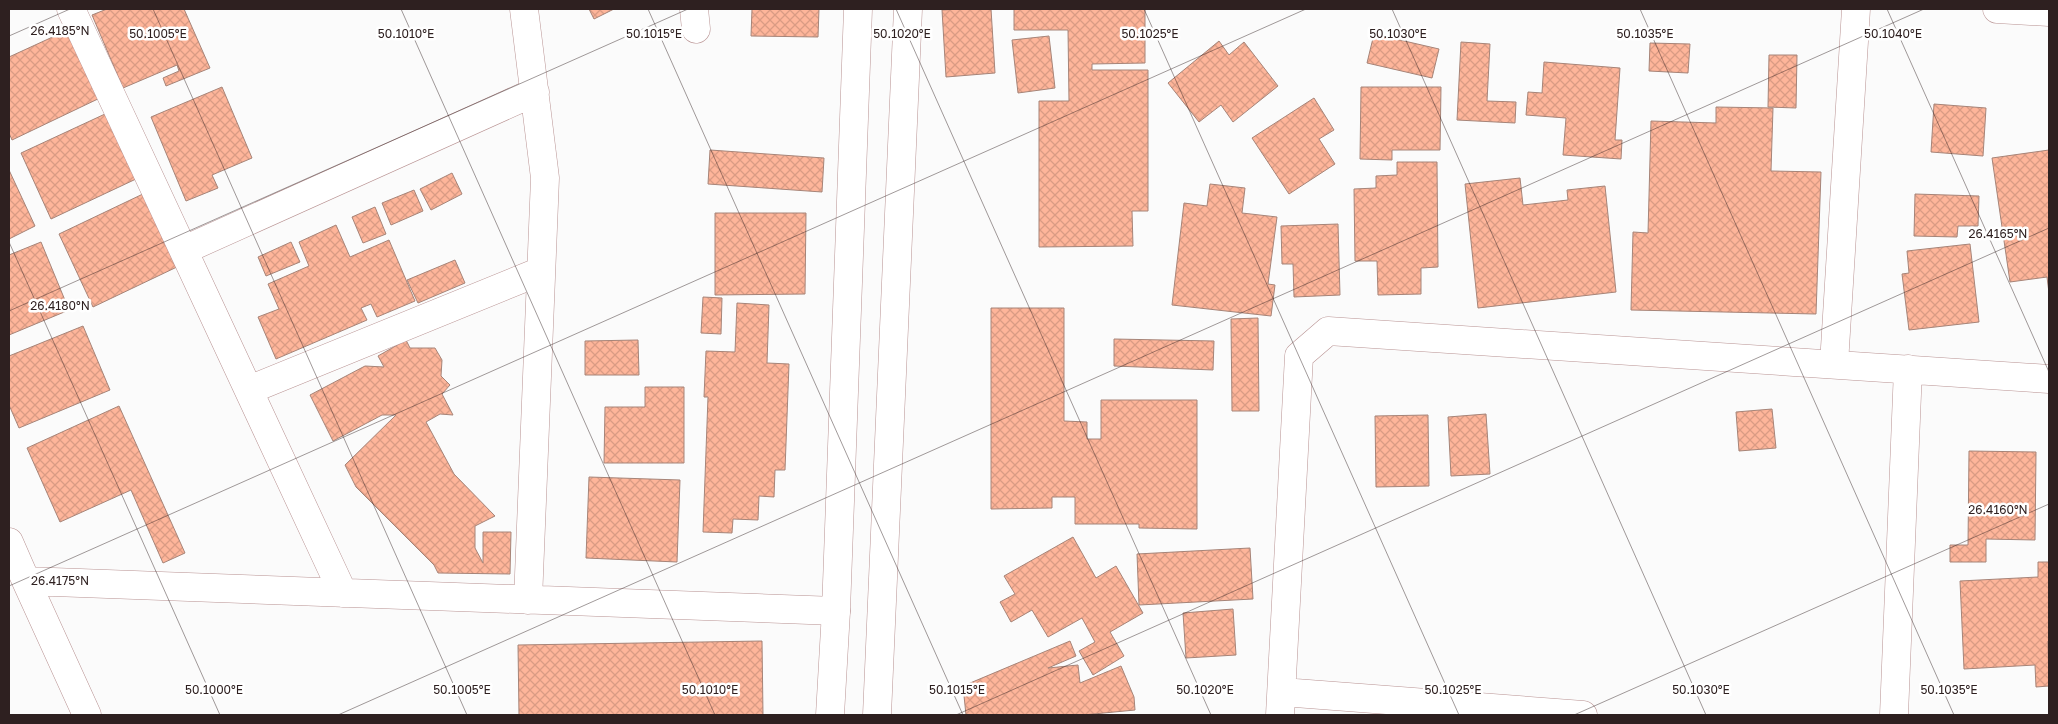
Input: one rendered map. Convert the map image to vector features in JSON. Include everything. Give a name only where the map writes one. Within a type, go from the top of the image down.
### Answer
[{"type":"street","points":[[71,9],[343,593]]},
{"type":"street","points":[[524,9],[545,178],[528,600]]},
{"type":"street","points":[[830,715],[836,611],[858,9]]},
{"type":"street","points":[[877,715],[908,9]]},
{"type":"street","points":[[1834,364],[1856,9]]},
{"type":"street","points":[[1997,9],[2049,12]]},
{"type":"street","points":[[184,250],[535,92]]},
{"type":"street","points":[[249,390],[541,271]]},
{"type":"street","points":[[1583,715],[1281,704],[1298,356],[1328,331],[2049,379]]},
{"type":"street","points":[[1894,715],[1908,370]]},
{"type":"street","points":[[9,542],[87,715]]},
{"type":"street","points":[[26,581],[836,611]]},
{"type":"building","points":[[107,9],[184,9],[210,68],[166,86],[163,78],[179,71],[177,65],[123,88],[92,15]]},
{"type":"building","points":[[589,9],[614,9],[594,19]]},
{"type":"building","points":[[752,9],[819,9],[818,37],[751,36]]},
{"type":"building","points":[[991,9],[995,73],[946,77],[942,10]]},
{"type":"building","points":[[1014,9],[1145,9],[1145,63],[1092,64],[1092,70],[1148,70],[1148,211],[1132,211],[1133,246],[1039,247],[1039,101],[1069,101],[1068,30],[1014,30]]},
{"type":"building","points":[[70,29],[102,97],[12,140],[9,133],[9,57]]},
{"type":"building","points":[[1374,34],[1439,49],[1432,78],[1367,63]]},
{"type":"building","points":[[1049,36],[1055,88],[1018,93],[1012,40]]},
{"type":"building","points":[[1219,41],[1229,55],[1244,42],[1278,86],[1233,122],[1221,105],[1199,122],[1168,83]]},
{"type":"building","points":[[1461,42],[1490,44],[1487,101],[1516,102],[1515,123],[1457,120]]},
{"type":"building","points":[[1650,43],[1690,44],[1688,73],[1649,71]]},
{"type":"building","points":[[1769,55],[1797,55],[1796,108],[1768,107]]},
{"type":"building","points":[[1544,62],[1620,68],[1615,140],[1622,140],[1621,159],[1563,155],[1566,118],[1526,115],[1528,92],[1542,93]]},
{"type":"building","points":[[222,87],[252,158],[212,175],[218,188],[186,201],[151,117]]},
{"type":"building","points":[[1361,87],[1441,87],[1440,150],[1392,150],[1392,160],[1360,159]]},
{"type":"building","points":[[1314,98],[1334,130],[1319,139],[1335,164],[1289,194],[1252,138]]},
{"type":"building","points":[[1934,104],[1986,108],[1983,156],[1931,152]]},
{"type":"building","points":[[1716,107],[1773,108],[1771,171],[1821,172],[1816,314],[1631,310],[1633,232],[1648,233],[1651,121],[1716,123]]},
{"type":"building","points":[[105,114],[136,179],[51,219],[21,153]]},
{"type":"building","points":[[710,150],[824,158],[822,192],[708,184]]},
{"type":"building","points":[[2049,150],[2049,293],[2047,277],[2010,282],[1992,158]]},
{"type":"building","points":[[1397,162],[1437,162],[1438,267],[1421,268],[1421,294],[1378,295],[1377,261],[1355,261],[1354,189],[1376,188],[1376,176],[1397,175]]},
{"type":"building","points":[[9,170],[35,226],[9,239]]},
{"type":"building","points":[[452,173],[462,194],[431,210],[420,189]]},
{"type":"building","points":[[1520,178],[1523,205],[1568,200],[1567,190],[1605,186],[1616,292],[1478,308],[1465,184]]},
{"type":"building","points":[[1210,184],[1245,188],[1242,213],[1277,217],[1268,284],[1275,285],[1271,316],[1172,305],[1184,203],[1207,206]]},
{"type":"building","points":[[414,190],[423,211],[391,225],[382,203]]},
{"type":"building","points":[[145,193],[179,266],[93,307],[59,234]]},
{"type":"building","points":[[1915,194],[1979,196],[1978,226],[1958,226],[1957,237],[1914,236]]},
{"type":"building","points":[[375,207],[386,234],[363,243],[352,217]]},
{"type":"building","points":[[715,213],[806,213],[805,294],[715,295]]},
{"type":"building","points":[[1338,224],[1340,295],[1294,297],[1293,264],[1282,264],[1281,226]]},
{"type":"building","points":[[336,225],[350,257],[389,240],[415,301],[377,317],[371,304],[361,308],[367,320],[276,359],[258,317],[279,309],[268,284],[309,266],[299,242]]},
{"type":"building","points":[[41,242],[69,310],[9,335],[9,255]]},
{"type":"building","points":[[291,242],[300,262],[266,276],[258,257]]},
{"type":"building","points":[[1970,244],[1979,322],[1909,330],[1902,274],[1909,273],[1907,251]]},
{"type":"building","points":[[455,260],[465,283],[418,303],[407,280]]},
{"type":"building","points":[[703,297],[722,298],[721,334],[701,333]]},
{"type":"building","points":[[737,303],[769,305],[767,363],[789,364],[785,470],[775,470],[774,497],[759,496],[758,520],[733,519],[732,533],[703,532],[708,397],[704,397],[706,351],[735,352]]},
{"type":"building","points":[[991,308],[1064,308],[1064,421],[1087,422],[1087,439],[1101,439],[1101,400],[1197,400],[1197,529],[1139,528],[1139,524],[1075,524],[1075,497],[1052,497],[1052,508],[991,509]]},
{"type":"building","points":[[1258,318],[1259,411],[1232,411],[1231,319]]},
{"type":"building","points":[[83,326],[110,390],[19,428],[9,405],[9,356]]},
{"type":"building","points":[[1114,339],[1214,341],[1213,370],[1114,366]]},
{"type":"building","points":[[406,340],[410,348],[435,348],[442,360],[441,376],[450,385],[442,394],[453,415],[440,414],[426,422],[454,474],[495,516],[475,526],[475,548],[483,563],[483,532],[511,532],[510,574],[438,573],[434,565],[356,487],[345,465],[396,415],[382,415],[333,441],[310,395],[365,366],[384,367],[378,356]]},
{"type":"building","points":[[638,340],[639,375],[585,375],[585,341]]},
{"type":"building","points":[[645,387],[684,387],[684,463],[604,463],[605,407],[645,407]]},
{"type":"building","points":[[119,406],[185,553],[163,563],[131,490],[60,522],[27,448]]},
{"type":"building","points":[[1772,409],[1776,448],[1739,451],[1736,412]]},
{"type":"building","points":[[1486,414],[1490,474],[1451,476],[1448,417]]},
{"type":"building","points":[[1428,415],[1429,486],[1376,487],[1375,416]]},
{"type":"building","points":[[1969,451],[2036,452],[2035,540],[1986,539],[1986,562],[1950,562],[1950,545],[1968,545]]},
{"type":"building","points":[[589,477],[680,480],[677,562],[586,558]]},
{"type":"building","points":[[1073,537],[1096,578],[1116,566],[1143,613],[1110,632],[1124,656],[1093,675],[1079,651],[1095,642],[1082,618],[1048,637],[1032,610],[1011,622],[1000,602],[1015,594],[1004,576]]},
{"type":"building","points":[[1250,548],[1253,599],[1139,605],[1137,554]]},
{"type":"building","points":[[2038,562],[2049,562],[2049,686],[2036,687],[2035,665],[1964,669],[1960,581],[2038,577]]},
{"type":"building","points":[[1233,609],[1236,655],[1186,658],[1183,613]]},
{"type":"building","points":[[762,641],[763,715],[519,715],[518,645]]},
{"type":"building","points":[[1070,641],[1076,656],[1048,668],[1078,665],[1080,683],[1121,666],[1134,697],[1135,710],[1083,715],[966,715],[963,686]]}]
